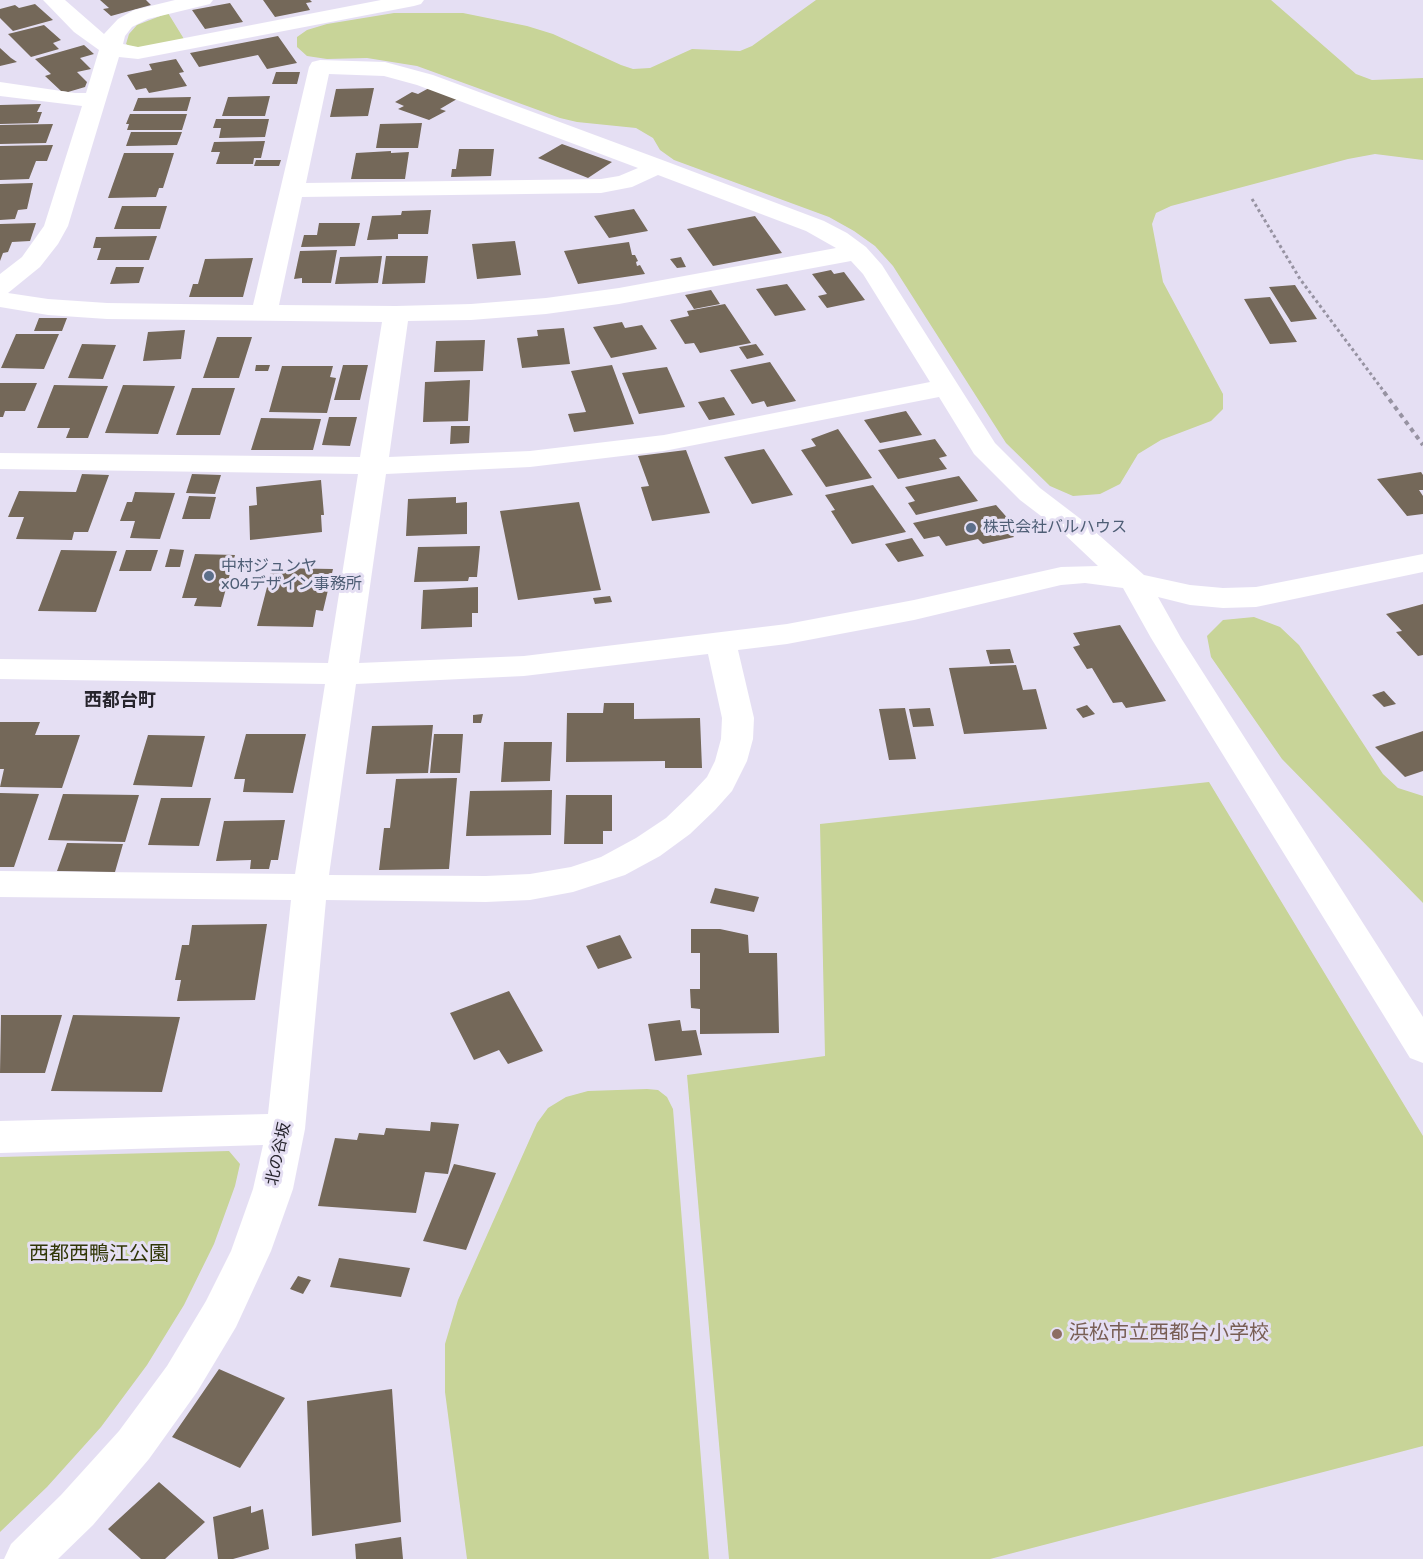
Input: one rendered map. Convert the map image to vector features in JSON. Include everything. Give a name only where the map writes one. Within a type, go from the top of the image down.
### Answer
[{"type":"street","points":[[53,0],[82,27],[111,49],[123,52],[154,51],[414,0]]},
{"type":"street","points":[[0,287],[31,262],[46,244],[56,226],[115,34],[125,23],[141,14],[204,0]]},
{"type":"street","points":[[264,313],[320,67],[363,67],[406,74],[657,166],[815,226],[838,237],[857,252],[873,270],[984,448],[1030,494],[1072,526],[1134,582],[1166,638],[1423,1048]]},
{"type":"street","points":[[0,89],[75,100],[95,99]]},
{"type":"street","points":[[292,190],[601,186],[633,179],[657,166]]},
{"type":"street","points":[[0,299],[48,307],[107,311],[396,314],[535,307],[619,296],[857,252]]},
{"type":"street","name":"北の谷坂","points":[[27,1559],[77,1510],[134,1445],[188,1370],[221,1314],[251,1251],[273,1189],[286,1129],[310,887],[396,314]]},
{"type":"street","points":[[0,461],[373,466],[530,459],[664,443],[946,387]]},
{"type":"street","points":[[0,669],[342,674],[524,666],[721,643],[852,623],[1061,576],[1085,574],[1110,576],[1190,595],[1223,598],[1256,597],[1423,563]]},
{"type":"street","points":[[0,884],[530,887],[573,879],[613,866],[648,847],[678,826],[720,783],[731,761],[737,740],[738,718],[721,643]]},
{"type":"street","points":[[0,1137],[286,1129]]},
{"type":"path","points":[[1252,199],[1300,279],[1423,445]]},
{"type":"green space","points":[[816,0],[1271,0],[1356,74],[1372,80],[1423,78],[1423,160],[1375,154],[1348,159],[1171,206],[1156,213],[1152,224],[1163,282],[1223,394],[1223,409],[1211,421],[1161,440],[1138,454],[1120,484],[1100,494],[1073,496],[1050,486],[1006,443],[893,266],[875,246],[854,231],[829,217],[674,160],[660,150],[653,138],[636,128],[560,118],[417,66],[367,58],[327,59],[307,56],[297,47],[297,37],[307,30],[327,24],[394,13],[463,13],[527,26],[553,34],[633,69],[650,68],[692,49],[740,51],[752,46]]},
{"type":"green space","points":[[168,13],[184,39],[134,49],[126,44],[129,34],[137,25]]},
{"type":"green space","points":[[1254,617],[1280,627],[1299,645],[1383,774],[1398,788],[1423,796],[1423,903],[1282,759],[1211,657],[1207,636],[1223,620]]},
{"type":"green space","name":"浜松市立西都台小学校","points":[[1209,782],[1423,1136],[1423,1446],[990,1559],[729,1559],[687,1075],[825,1056],[820,824]]},
{"type":"green space","points":[[658,1090],[667,1097],[673,1109],[709,1559],[467,1559],[445,1392],[445,1344],[458,1300],[537,1123],[548,1108],[566,1097],[588,1091]]},
{"type":"green space","name":"西都西鴨江公園","points":[[229,1151],[240,1164],[235,1186],[214,1244],[184,1305],[147,1365],[101,1427],[47,1487],[0,1532],[0,1157]]},
{"type":"building","points":[[100,0],[146,0],[151,5],[111,16],[103,9],[109,8]]},
{"type":"building","points":[[263,0],[310,0],[312,2],[306,3],[310,10],[275,17]]},
{"type":"building","points":[[230,3],[243,22],[205,29],[192,10]]},
{"type":"building","points":[[35,4],[53,20],[13,31],[0,18],[0,9],[15,5],[19,8]]},
{"type":"building","points":[[44,25],[61,40],[53,43],[59,49],[31,57],[8,34]]},
{"type":"building","points":[[278,36],[297,63],[267,69],[258,55],[199,67],[190,53]]},
{"type":"building","points":[[84,45],[94,54],[80,58],[91,69],[77,72],[87,82],[85,87],[68,92],[61,91],[45,76],[51,74],[35,59]]},
{"type":"building","points":[[0,48],[11,58],[17,62],[0,66]]},
{"type":"building","points":[[176,59],[184,72],[179,73],[187,86],[149,93],[146,88],[136,90],[127,75],[152,70],[149,64]]},
{"type":"building","points":[[276,72],[300,72],[297,84],[272,84]]},
{"type":"building","points":[[374,88],[368,116],[330,117],[336,89]]},
{"type":"building","points":[[429,88],[457,99],[440,109],[446,111],[429,120],[398,109],[404,106],[395,102],[412,92],[418,94]]},
{"type":"building","points":[[270,96],[265,116],[222,116],[228,97]]},
{"type":"building","points":[[191,97],[187,111],[133,111],[138,98]]},
{"type":"building","points":[[41,104],[37,112],[42,112],[38,123],[0,124],[0,105]]},
{"type":"building","points":[[130,114],[187,114],[182,130],[127,130],[129,124],[126,124]]},
{"type":"building","points":[[216,119],[269,119],[265,137],[219,138],[221,128],[213,128]]},
{"type":"building","points":[[422,123],[418,148],[376,148],[380,124]]},
{"type":"building","points":[[53,124],[46,143],[0,144],[0,125]]},
{"type":"building","points":[[131,132],[182,132],[177,145],[126,146]]},
{"type":"building","points":[[265,141],[261,158],[254,158],[253,164],[216,164],[220,152],[211,152],[214,142]]},
{"type":"building","points":[[562,144],[612,162],[588,178],[538,158]]},
{"type":"building","points":[[53,145],[47,161],[36,161],[29,179],[0,180],[0,146]]},
{"type":"building","points":[[459,149],[494,149],[491,176],[451,177],[452,169],[456,169]]},
{"type":"building","points":[[391,151],[391,153],[409,152],[405,179],[351,179],[356,153]]},
{"type":"building","points":[[124,153],[174,153],[163,188],[159,188],[156,197],[108,198]]},
{"type":"building","points":[[256,160],[281,160],[279,166],[254,166]]},
{"type":"building","points":[[33,183],[27,209],[18,210],[15,219],[0,220],[0,184]]},
{"type":"building","points":[[122,206],[167,206],[160,229],[114,229]]},
{"type":"building","points":[[634,209],[648,231],[609,238],[594,216]]},
{"type":"building","points":[[431,210],[428,234],[398,234],[398,239],[367,240],[372,216],[401,215],[402,211]]},
{"type":"building","points":[[755,216],[782,253],[713,266],[687,229]]},
{"type":"building","points":[[36,223],[30,241],[12,242],[8,252],[3,253],[0,261],[0,224]]},
{"type":"building","points":[[319,223],[360,223],[355,246],[301,247],[304,235],[317,235]]},
{"type":"building","points":[[157,236],[149,260],[97,260],[101,248],[93,248],[96,237]]},
{"type":"building","points":[[515,241],[521,275],[477,279],[472,244]]},
{"type":"building","points":[[629,242],[632,255],[635,255],[638,261],[637,266],[640,265],[645,274],[578,284],[564,251]]},
{"type":"building","points":[[337,250],[331,283],[302,283],[302,278],[294,279],[300,251]]},
{"type":"building","points":[[382,256],[378,283],[335,284],[340,257]]},
{"type":"building","points":[[386,256],[428,256],[425,283],[382,284]]},
{"type":"building","points":[[681,257],[686,267],[677,268],[670,259]]},
{"type":"building","points":[[253,258],[243,297],[189,297],[193,284],[198,284],[205,259]]},
{"type":"building","points":[[116,267],[144,267],[139,283],[110,284]]},
{"type":"building","points":[[831,270],[834,274],[844,272],[865,300],[827,308],[818,296],[827,294],[812,274]]},
{"type":"building","points":[[787,284],[806,310],[775,316],[756,289]]},
{"type":"building","points":[[1295,285],[1317,319],[1291,322],[1269,287]]},
{"type":"building","points":[[711,290],[720,304],[694,309],[685,295]]},
{"type":"building","points":[[1270,297],[1297,342],[1270,344],[1244,299]]},
{"type":"building","points":[[725,304],[751,343],[700,353],[694,343],[685,344],[670,320],[689,316],[687,311]]},
{"type":"building","points":[[39,318],[67,318],[62,331],[34,331]]},
{"type":"building","points":[[622,322],[625,328],[642,325],[657,349],[611,358],[593,327]]},
{"type":"building","points":[[564,328],[570,364],[522,368],[517,338],[538,336],[537,330]]},
{"type":"building","points":[[185,330],[181,359],[143,361],[148,332]]},
{"type":"building","points":[[16,334],[59,334],[44,369],[1,368]]},
{"type":"building","points":[[217,337],[252,337],[239,378],[203,378]]},
{"type":"building","points":[[485,340],[483,371],[434,372],[436,341]]},
{"type":"building","points":[[82,344],[116,345],[103,379],[68,378]]},
{"type":"building","points":[[756,344],[764,355],[747,359],[739,347]]},
{"type":"building","points":[[770,362],[796,401],[767,407],[764,401],[752,404],[730,370]]},
{"type":"building","points":[[256,365],[270,365],[268,371],[255,371]]},
{"type":"building","points":[[343,365],[368,365],[360,400],[334,400]]},
{"type":"building","points":[[612,365],[634,424],[574,432],[568,414],[586,412],[571,371]]},
{"type":"building","points":[[282,366],[333,366],[330,377],[336,378],[327,413],[269,412]]},
{"type":"building","points":[[667,367],[685,407],[639,414],[622,373]]},
{"type":"building","points":[[470,380],[468,421],[423,422],[425,382]]},
{"type":"building","points":[[0,383],[37,383],[25,411],[5,411],[3,417],[0,417]]},
{"type":"building","points":[[54,385],[108,386],[88,438],[66,438],[70,428],[37,428]]},
{"type":"building","points":[[123,385],[175,386],[158,434],[105,433]]},
{"type":"building","points":[[192,388],[235,388],[220,435],[176,435]]},
{"type":"building","points":[[724,397],[735,415],[709,420],[698,402]]},
{"type":"building","points":[[906,411],[922,435],[880,443],[864,420]]},
{"type":"building","points":[[329,417],[357,417],[350,446],[322,445]]},
{"type":"building","points":[[261,418],[321,419],[313,450],[251,450]]},
{"type":"building","points":[[451,426],[470,426],[469,443],[450,444]]},
{"type":"building","points":[[838,429],[872,478],[826,487],[801,450],[816,446],[811,439]]},
{"type":"building","points":[[935,439],[947,456],[939,458],[947,469],[898,479],[878,450]]},
{"type":"building","points":[[764,449],[793,495],[752,504],[724,457]]},
{"type":"building","points":[[686,450],[710,513],[652,521],[641,487],[649,486],[638,456]]},
{"type":"building","points":[[1421,472],[1423,490],[1419,490],[1423,496],[1423,514],[1407,516],[1377,479]]},
{"type":"building","points":[[82,474],[109,475],[88,532],[74,532],[72,540],[16,539],[24,517],[8,517],[19,491],[76,492]]},
{"type":"building","points":[[192,474],[221,475],[215,494],[186,493]]},
{"type":"building","points":[[959,476],[978,501],[916,515],[908,503],[915,501],[905,487]]},
{"type":"building","points":[[321,480],[324,515],[321,515],[322,532],[250,540],[249,506],[257,505],[256,487]]},
{"type":"building","points":[[873,485],[906,532],[852,544],[831,511],[835,510],[825,495]]},
{"type":"building","points":[[135,492],[175,493],[160,539],[130,538],[135,521],[120,521],[127,502],[132,502]]},
{"type":"building","points":[[189,496],[216,497],[210,519],[182,519]]},
{"type":"building","points":[[456,497],[456,503],[467,502],[467,534],[406,536],[408,499]]},
{"type":"building","points":[[579,502],[601,590],[518,600],[500,511]]},
{"type":"building","points":[[996,505],[1018,530],[1010,532],[1014,537],[983,544],[978,539],[946,546],[939,536],[924,539],[913,523]]},
{"type":"building","points":[[912,538],[924,556],[898,562],[885,544]]},
{"type":"building","points":[[480,546],[477,577],[469,577],[468,581],[414,582],[418,547]]},
{"type":"building","points":[[170,549],[184,550],[180,567],[165,567]]},
{"type":"building","points":[[61,550],[117,551],[96,612],[38,611]]},
{"type":"building","points":[[126,550],[158,550],[151,571],[119,571]]},
{"type":"building","points":[[195,554],[235,555],[221,607],[194,606],[197,598],[182,598]]},
{"type":"building","points":[[272,568],[333,569],[323,611],[316,610],[313,627],[257,626]]},
{"type":"building","points":[[242,578],[254,578],[251,588],[239,587]]},
{"type":"building","points":[[478,587],[478,613],[472,613],[472,627],[421,629],[423,590]]},
{"type":"building","points":[[610,596],[612,602],[595,604],[593,598]]},
{"type":"building","points":[[1423,604],[1423,655],[1418,656],[1396,632],[1402,631],[1386,614]]},
{"type":"building","points":[[1120,625],[1166,701],[1126,708],[1122,702],[1113,703],[1092,668],[1087,669],[1073,647],[1080,645],[1073,633]]},
{"type":"building","points":[[1010,649],[1014,663],[990,664],[986,650]]},
{"type":"building","points":[[1016,665],[1023,690],[1036,689],[1047,729],[964,734],[949,668]]},
{"type":"building","points":[[1384,691],[1396,704],[1384,707],[1372,695]]},
{"type":"building","points":[[604,703],[634,703],[634,719],[700,718],[702,768],[665,768],[665,761],[566,762],[567,713],[603,713]]},
{"type":"building","points":[[1087,705],[1095,714],[1083,718],[1076,709]]},
{"type":"building","points":[[905,708],[916,759],[889,760],[879,709]]},
{"type":"building","points":[[930,708],[934,726],[913,727],[909,709]]},
{"type":"building","points":[[483,714],[481,723],[473,723],[473,715]]},
{"type":"building","points":[[0,722],[40,722],[35,735],[80,735],[62,788],[0,787],[4,769],[0,769]]},
{"type":"building","points":[[433,725],[428,773],[366,774],[372,726]]},
{"type":"building","points":[[1423,731],[1423,771],[1405,777],[1375,747]]},
{"type":"building","points":[[246,734],[306,734],[293,793],[243,792],[245,779],[234,779]]},
{"type":"building","points":[[434,734],[463,734],[460,773],[430,773]]},
{"type":"building","points":[[148,735],[205,736],[192,787],[133,785]]},
{"type":"building","points":[[504,742],[552,742],[550,781],[501,782]]},
{"type":"building","points":[[457,778],[449,869],[379,870],[384,828],[390,828],[396,779]]},
{"type":"building","points":[[552,790],[551,835],[466,836],[470,791]]},
{"type":"building","points":[[0,793],[39,794],[14,867],[0,867]]},
{"type":"building","points":[[63,794],[139,795],[125,842],[48,840]]},
{"type":"building","points":[[566,795],[612,795],[612,831],[603,831],[603,844],[564,844]]},
{"type":"building","points":[[161,798],[211,798],[199,846],[148,845]]},
{"type":"building","points":[[285,820],[278,860],[271,860],[269,869],[250,869],[251,860],[216,861],[224,821]]},
{"type":"building","points":[[67,843],[123,844],[115,872],[57,871]]},
{"type":"building","points":[[715,888],[759,897],[754,912],[710,903]]},
{"type":"building","points":[[267,924],[255,1000],[177,1001],[181,980],[175,980],[182,945],[189,945],[192,925]]},
{"type":"building","points":[[691,929],[720,929],[748,935],[749,953],[777,953],[779,1033],[700,1034],[700,1009],[691,1008],[690,989],[700,989],[700,953],[691,953]]},
{"type":"building","points":[[620,935],[632,958],[598,969],[586,946]]},
{"type":"building","points":[[509,991],[543,1051],[508,1064],[499,1050],[474,1060],[450,1013]]},
{"type":"building","points":[[1,1015],[62,1015],[45,1073],[0,1073]]},
{"type":"building","points":[[73,1015],[180,1017],[162,1092],[51,1091]]},
{"type":"building","points":[[680,1020],[682,1031],[696,1030],[702,1055],[655,1061],[648,1024]]},
{"type":"building","points":[[431,1122],[459,1124],[448,1174],[425,1172],[416,1213],[318,1206],[335,1138],[357,1140],[359,1133],[384,1135],[386,1128],[430,1131]]},
{"type":"building","points":[[454,1164],[496,1173],[466,1250],[423,1241]]},
{"type":"building","points":[[339,1258],[410,1268],[401,1297],[330,1287]]},
{"type":"building","points":[[298,1276],[311,1280],[303,1294],[290,1289]]},
{"type":"building","points":[[219,1369],[285,1398],[240,1468],[172,1437]]},
{"type":"building","points":[[392,1389],[401,1522],[312,1536],[307,1401]]},
{"type":"building","points":[[159,1482],[205,1522],[165,1559],[141,1559],[108,1529]]},
{"type":"building","points":[[251,1506],[251,1513],[263,1509],[269,1549],[233,1559],[218,1559],[213,1517]]},
{"type":"building","points":[[401,1537],[403,1559],[356,1559],[355,1544]]},
{"type":"place","name":"株式会社バルハウス","points":[[971,528]]},
{"type":"place","name":"中村ジュンヤ x04デザイン事務所","points":[[209,576]]},
{"type":"place","name":"浜松市立西都台小学校","points":[[1057,1334]]},
{"type":"district","name":"西都台町","points":[[120,701]]}]
